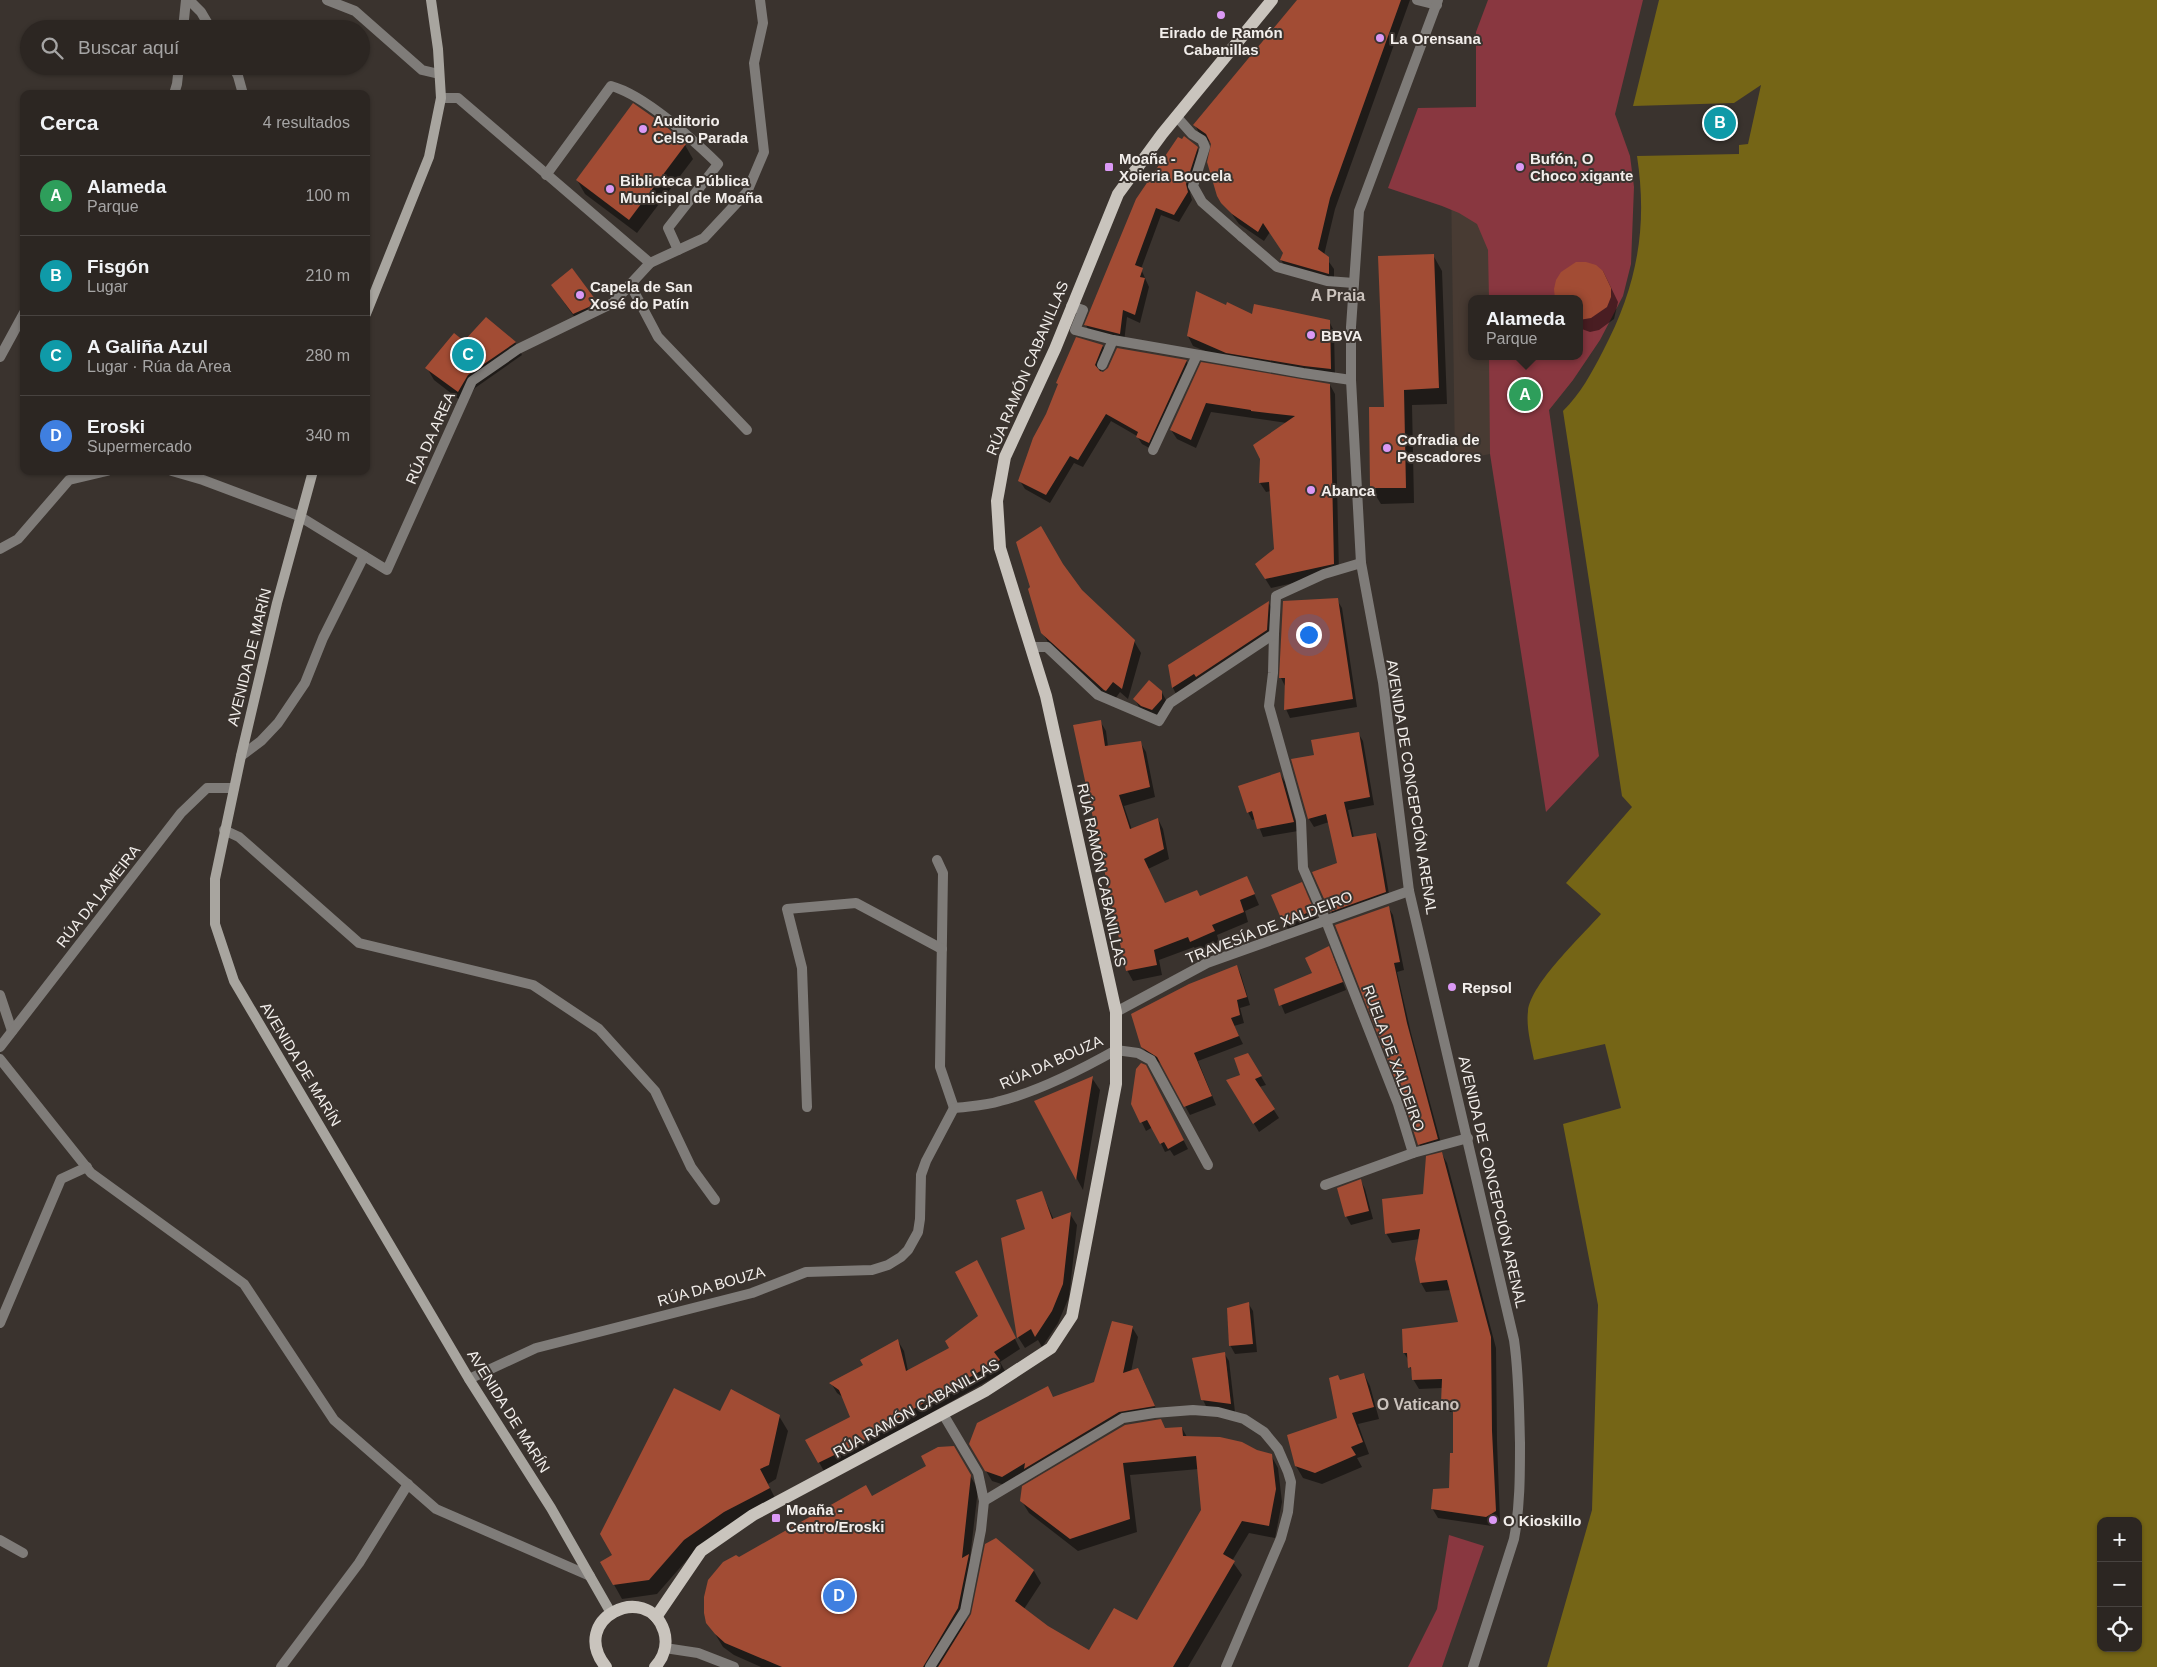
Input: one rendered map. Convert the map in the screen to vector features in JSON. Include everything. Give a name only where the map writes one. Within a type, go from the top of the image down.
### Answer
[{"type":"main road","points":[[370,298],[429,157],[441,98],[432,0]]},
{"type":"main road","name":"RÚA RAMÓN CABANILLAS","points":[[656,1617],[701,1551],[753,1515],[985,1391],[1050,1348],[1072,1316],[1116,1084],[1116,1012],[1046,696],[1033,647],[1000,548],[997,501],[1005,457],[1055,349],[1118,194],[1176,116],[1272,0]]},
{"type":"main road","name":"AVENIDA DE MARÍN","points":[[311,475],[240,756],[224,830],[215,879],[215,924],[234,981],[470,1379],[551,1508],[611,1613]]},
{"type":"main road","points":[[606,1667],[596,1650],[595,1640],[603,1620],[619,1608],[629,1606],[648,1611],[656,1617],[662,1626],[666,1637],[665,1648],[662,1658],[655,1667]]},
{"type":"street","points":[[185,20],[188,0]]},
{"type":"street","points":[[188,0],[201,12],[206,20]]},
{"type":"street","points":[[326,0],[355,11],[365,20]]},
{"type":"street","name":"RÚA DA AREA","points":[[186,475],[299,516],[387,570],[472,381],[518,349],[613,303],[650,264],[704,238],[747,192],[764,152],[754,63],[763,23],[760,0]]},
{"type":"street","points":[[1417,0],[1438,3]]},
{"type":"street","name":"AVENIDA DE CONCEPCIÓN ARENAL","points":[[1438,3],[1359,211],[1351,327],[1351,380],[1361,563],[1383,682],[1409,891],[1514,1340],[1519,1385],[1520,1481],[1518,1521],[1473,1667]]},
{"type":"street","points":[[370,24],[422,70],[439,74]]},
{"type":"street","points":[[175,90],[178,75]]},
{"type":"street","points":[[238,75],[242,90]]},
{"type":"street","points":[[546,175],[611,86],[624,90],[692,138],[718,164],[668,228],[678,250]]},
{"type":"street","points":[[441,98],[458,98],[650,264]]},
{"type":"street","points":[[1176,116],[1192,134],[1202,140],[1204,147],[1193,186],[1202,202],[1277,267],[1327,282],[1354,283]]},
{"type":"street","points":[[630,284],[658,337],[747,430]]},
{"type":"street","points":[[1071,306],[1083,310],[1075,330],[1113,340],[1351,380]]},
{"type":"street","points":[[0,358],[20,320]]},
{"type":"street","points":[[1102,365],[1113,340]]},
{"type":"street","points":[[1153,450],[1197,355]]},
{"type":"street","points":[[0,549],[18,539],[70,480],[91,475]]},
{"type":"street","points":[[240,756],[261,741],[278,723],[305,683],[323,638],[364,556]]},
{"type":"street","name":"RUELA DE XALDEIRO","points":[[1361,563],[1324,574],[1276,596],[1273,673],[1269,706],[1301,820],[1303,868],[1326,921],[1398,1104],[1413,1153],[1468,1138]]},
{"type":"street","points":[[1033,647],[1047,647],[1098,694],[1159,721],[1170,703],[1274,634]]},
{"type":"street","name":"RÚA DA LAMEIRA","points":[[0,1047],[181,813],[207,788],[234,788]]},
{"type":"street","points":[[224,830],[239,837],[358,943],[533,985],[599,1029],[655,1091],[691,1167],[715,1200]]},
{"type":"street","points":[[937,860],[943,872],[940,1067],[954,1108]]},
{"type":"street","name":"TRAVESÍA DE XALDEIRO","points":[[1116,1012],[1207,964],[1409,891]]},
{"type":"street","points":[[807,1107],[802,968],[787,909],[856,903],[942,949]]},
{"type":"street","points":[[0,994],[12,1031]]},
{"type":"street","points":[[1116,1050],[1138,1053],[1152,1060],[1208,1165]]},
{"type":"street","name":"RÚA DA BOUZA","points":[[470,1379],[536,1348],[752,1293],[806,1272],[872,1270],[888,1265],[908,1250],[918,1232],[921,1175],[926,1161],[954,1108],[984,1105],[1017,1096],[1096,1061],[1116,1050]]},
{"type":"street","points":[[0,1060],[91,1173],[244,1284],[334,1420],[436,1509],[590,1576]]},
{"type":"street","points":[[1325,1185],[1413,1153]]},
{"type":"street","points":[[0,1322],[61,1179],[87,1167]]},
{"type":"street","points":[[984,1501],[1123,1418],[1193,1410],[1218,1412],[1244,1419],[1264,1432],[1278,1449],[1288,1472],[1291,1482],[1288,1512],[1281,1538],[1226,1667]]},
{"type":"street","points":[[930,1667],[965,1611],[981,1530],[984,1501],[978,1474],[943,1414]]},
{"type":"street","points":[[281,1667],[358,1563],[408,1484]]},
{"type":"street","points":[[0,1540],[23,1553]]},
{"type":"street","points":[[665,1648],[698,1653],[734,1667]]},
{"type":"shaded area","points":[[1488,0],[1643,0],[1615,114],[1630,156],[1634,187],[1631,264],[1623,296],[1600,340],[1573,380],[1549,410],[1599,756],[1546,812],[1490,454],[1489,360],[1583,360],[1583,295],[1489,295],[1488,250],[1477,224],[1459,213],[1442,206],[1388,188],[1418,108],[1476,107],[1476,32]]},
{"type":"shaded area","points":[[1659,0],[2157,0],[2157,1667],[1547,1667],[1592,1510],[1598,1305],[1563,1124],[1621,1108],[1605,1044],[1534,1060],[1528,1030],[1528,1011],[1531,1000],[1547,974],[1601,914],[1566,883],[1632,807],[1622,796],[1563,411],[1590,375],[1603,351],[1615,327],[1632,280],[1640,232],[1641,208],[1637,156],[1739,154],[1739,145],[1748,144],[1761,85],[1734,103],[1633,106]]},
{"type":"shaded area","points":[[1451,185],[1544,295],[1468,295],[1468,360],[1567,360],[1573,380],[1549,410],[1490,454],[1455,461]]},
{"type":"shaded area","points":[[1449,1535],[1484,1546],[1442,1667],[1408,1667],[1437,1609]]},
{"type":"building","points":[[1297,0],[1401,0],[1330,198],[1318,249],[1329,257],[1329,274],[1280,260],[1283,253],[1263,223],[1258,232],[1232,214],[1221,203],[1217,196],[1207,162],[1211,144],[1206,134],[1193,125]]},
{"type":"building","points":[[633,103],[663,124],[686,144],[629,220],[576,180]]},
{"type":"building","points":[[1184,136],[1198,147],[1186,184],[1188,192],[1174,215],[1156,208],[1135,265],[1143,268],[1140,277],[1145,278],[1135,315],[1123,310],[1120,334],[1084,325],[1136,199],[1178,137],[1182,139]]},
{"type":"building","points":[[1434,254],[1439,388],[1404,390],[1406,488],[1370,488],[1369,407],[1384,407],[1378,256]]},
{"type":"building","points":[[1576,262],[1596,265],[1603,271],[1611,288],[1611,297],[1607,307],[1591,318],[1583,319],[1583,295],[1555,295],[1556,280],[1561,272]]},
{"type":"building","name":"Capela de San Xosé do Patín","points":[[572,268],[598,303],[573,314],[551,285]]},
{"type":"building","points":[[1196,291],[1226,305],[1227,302],[1252,314],[1254,304],[1330,320],[1331,369],[1226,353],[1187,336]]},
{"type":"building","points":[[486,317],[516,342],[468,375],[458,392],[425,368],[454,333],[464,341]]},
{"type":"building","points":[[1076,337],[1103,345],[1095,365],[1103,372],[1108,368],[1117,348],[1187,360],[1149,443],[1136,437],[1138,432],[1106,414],[1078,460],[1070,456],[1046,495],[1018,481],[1033,438],[1046,414],[1058,384],[1056,383]]},
{"type":"building","points":[[1201,362],[1330,384],[1334,564],[1265,579],[1255,564],[1274,549],[1269,482],[1259,483],[1260,459],[1253,445],[1295,416],[1206,403],[1191,440],[1170,430]]},
{"type":"building","points":[[1041,526],[1063,564],[1082,590],[1135,640],[1122,689],[1113,682],[1106,691],[1104,690],[1041,633],[1028,589],[1030,587],[1016,542]]},
{"type":"building","points":[[1338,598],[1353,699],[1284,710],[1285,678],[1279,678],[1283,601]]},
{"type":"building","points":[[1269,601],[1267,630],[1196,677],[1194,674],[1172,688],[1168,665]]},
{"type":"building","points":[[1149,680],[1162,691],[1162,699],[1152,710],[1141,706],[1133,699]]},
{"type":"building","points":[[1101,720],[1105,746],[1141,741],[1150,787],[1119,795],[1130,829],[1158,818],[1164,849],[1144,859],[1165,903],[1197,890],[1200,896],[1247,876],[1255,894],[1240,900],[1244,912],[1212,925],[1215,931],[1190,942],[1188,937],[1154,950],[1157,965],[1126,971],[1073,725]]},
{"type":"building","points":[[1359,732],[1370,797],[1344,802],[1352,837],[1376,833],[1386,892],[1330,912],[1312,872],[1337,863],[1326,814],[1308,819],[1291,759],[1314,755],[1311,740]]},
{"type":"building","points":[[1280,772],[1294,822],[1257,829],[1252,811],[1247,813],[1238,786]]},
{"type":"building","points":[[1302,882],[1314,910],[1283,923],[1271,895]]},
{"type":"building","points":[[1389,906],[1400,962],[1394,963],[1407,1023],[1438,1139],[1418,1145],[1404,1102],[1335,925]]},
{"type":"building","points":[[1329,946],[1343,982],[1279,1006],[1274,989],[1312,973],[1305,958]]},
{"type":"building","points":[[1237,965],[1247,997],[1237,1000],[1240,1015],[1231,1018],[1239,1036],[1194,1053],[1212,1096],[1184,1107],[1157,1057],[1141,1047],[1131,1014],[1189,984]]},
{"type":"building","points":[[1248,1053],[1262,1076],[1255,1079],[1275,1109],[1253,1124],[1226,1080],[1240,1075],[1234,1058]]},
{"type":"building","points":[[1141,1063],[1146,1065],[1184,1140],[1168,1149],[1164,1142],[1160,1144],[1147,1120],[1140,1123],[1131,1104],[1136,1069]]},
{"type":"building","points":[[1093,1076],[1076,1180],[1034,1101]]},
{"type":"building","points":[[1442,1152],[1491,1337],[1492,1431],[1496,1511],[1486,1517],[1431,1509],[1433,1489],[1449,1488],[1450,1453],[1453,1453],[1453,1402],[1441,1403],[1442,1379],[1412,1380],[1411,1367],[1408,1368],[1407,1353],[1403,1353],[1402,1329],[1458,1322],[1447,1280],[1420,1283],[1415,1259],[1420,1229],[1385,1234],[1382,1199],[1423,1194],[1426,1156]]},
{"type":"building","points":[[1361,1179],[1369,1211],[1345,1217],[1337,1188]]},
{"type":"building","points":[[1042,1191],[1052,1219],[1071,1212],[1063,1284],[1052,1311],[1035,1337],[1031,1329],[1017,1338],[1001,1238],[1025,1229],[1016,1200]]},
{"type":"building","points":[[977,1260],[1016,1338],[994,1352],[1000,1360],[894,1420],[863,1441],[818,1463],[805,1440],[850,1417],[839,1390],[829,1383],[863,1365],[860,1360],[898,1339],[906,1371],[949,1348],[945,1341],[978,1316],[955,1272]]},
{"type":"building","points":[[1249,1302],[1253,1344],[1229,1346],[1227,1308]]},
{"type":"building","points":[[1112,1321],[1133,1326],[1123,1373],[1138,1368],[1155,1406],[1119,1412],[1024,1469],[1025,1463],[1002,1477],[985,1471],[969,1444],[977,1423],[1048,1386],[1053,1397],[1094,1382]]},
{"type":"building","points":[[1225,1352],[1231,1404],[1201,1400],[1192,1358]]},
{"type":"building","points":[[1364,1373],[1374,1407],[1352,1413],[1363,1442],[1351,1447],[1356,1455],[1315,1473],[1295,1466],[1287,1435],[1337,1418],[1329,1378],[1338,1375],[1340,1380]]},
{"type":"building","points":[[674,1388],[720,1411],[731,1389],[780,1415],[769,1465],[760,1469],[770,1488],[724,1512],[684,1540],[649,1580],[613,1585],[600,1562],[612,1555],[600,1534]]},
{"type":"building","points":[[1161,1419],[1165,1428],[1182,1427],[1183,1436],[1220,1437],[1242,1442],[1257,1450],[1272,1454],[1276,1489],[1269,1526],[1242,1521],[1223,1554],[1235,1561],[1173,1667],[938,1667],[971,1614],[985,1544],[996,1538],[1034,1570],[1015,1601],[1048,1626],[1089,1650],[1114,1608],[1137,1620],[1201,1510],[1196,1456],[1123,1463],[1130,1519],[1070,1539],[1020,1501],[1022,1486],[1125,1425]]},
{"type":"building","points":[[954,1446],[971,1475],[962,1558],[969,1554],[958,1608],[923,1667],[782,1667],[725,1643],[706,1623],[704,1597],[708,1580],[723,1562],[736,1555],[739,1557],[866,1485],[872,1496],[926,1466],[921,1456],[938,1447]]},
{"type":"place","name":"Eirado de Ramón Cabanillas","points":[[1221,15]]},
{"type":"place","name":"La Orensana","points":[[1380,38]]},
{"type":"place","name":"Fisgón","points":[[1720,123]]},
{"type":"place","name":"Auditorio Celso Parada","points":[[643,129]]},
{"type":"place","name":"Moaña - Xoieria Boucela","points":[[1109,167]]},
{"type":"place","name":"Bufón, O Choco xigante","points":[[1520,167]]},
{"type":"place","name":"Biblioteca Pública Municipal de Moaña","points":[[610,189]]},
{"type":"place","name":"Capela de San Xosé do Patín","points":[[580,295]]},
{"type":"place","name":"BBVA","points":[[1311,335]]},
{"type":"place","name":"A Galiña Azul","points":[[468,355]]},
{"type":"place","name":"Alameda","points":[[1525,395]]},
{"type":"place","name":"Cofradia de Pescadores","points":[[1387,448]]},
{"type":"place","name":"Abanca","points":[[1311,490]]},
{"type":"place","name":"Repsol","points":[[1452,987]]},
{"type":"place","name":"Moaña - Centro/Eroski","points":[[776,1518]]},
{"type":"place","name":"O Kioskillo","points":[[1493,1520]]},
{"type":"place","name":"Eroski","points":[[839,1596]]},
{"type":"district","name":"A Praia","points":[[1338,295]]},
{"type":"district","name":"O Vaticano","points":[[1418,1404]]}]
